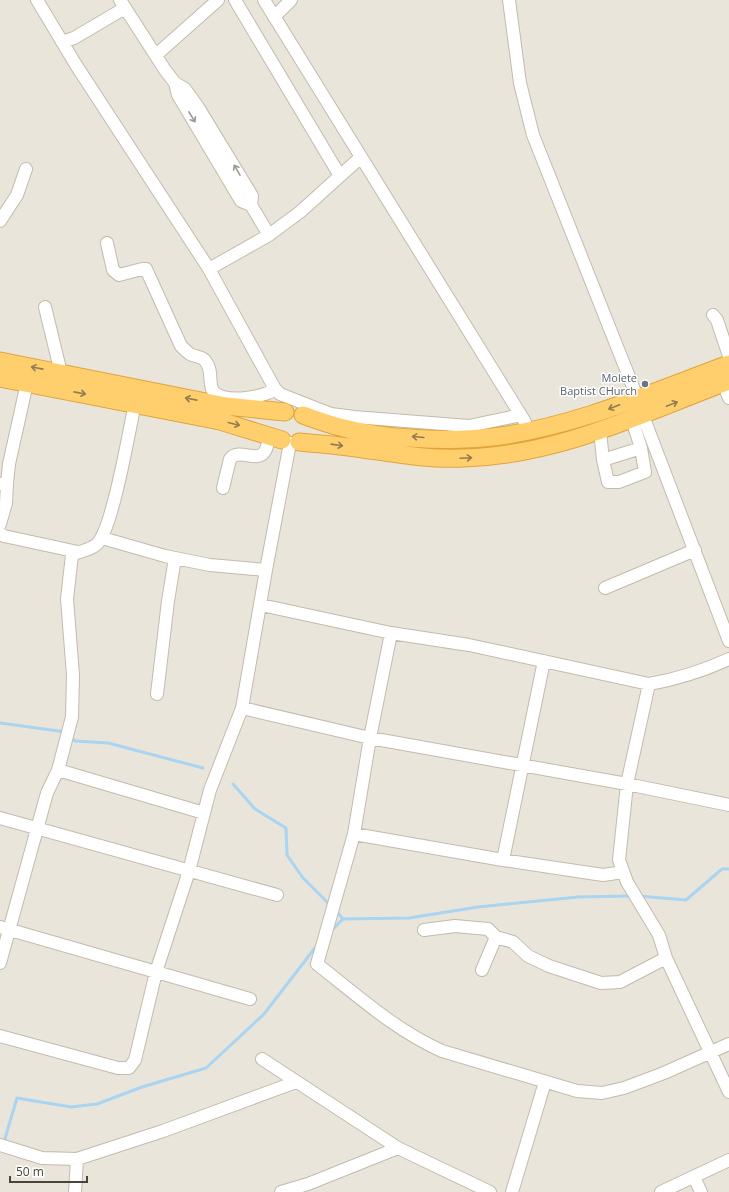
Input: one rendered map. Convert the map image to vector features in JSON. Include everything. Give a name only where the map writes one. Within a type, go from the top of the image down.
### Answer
[{"type":"highway","points":[[0,361],[226,406],[286,412],[295,411],[345,429],[422,438],[492,437],[566,422],[729,364]]},
{"type":"highway","points":[[0,378],[220,421],[285,440],[337,445],[431,458],[499,456],[573,441],[727,388]]},
{"type":"highway","points":[[286,412],[276,422],[277,432],[285,440],[303,439],[308,430],[307,419],[304,415]]},
{"type":"street","points":[[37,0],[62,42],[209,269],[275,388],[280,394],[331,414],[354,417],[469,426],[521,416]]},
{"type":"street","points":[[156,55],[218,0]]},
{"type":"street","points":[[234,0],[340,176]]},
{"type":"street","points":[[264,0],[530,430]]},
{"type":"street","points":[[274,17],[291,0]]},
{"type":"street","points":[[509,0],[520,83],[533,135],[637,398]]},
{"type":"street","points":[[62,42],[74,38],[123,4],[165,70],[176,83],[178,95],[204,136],[241,201],[251,205],[269,235]]},
{"type":"street","points":[[209,269],[269,235],[300,212],[361,157]]},
{"type":"street","points":[[0,221],[17,195],[26,169]]},
{"type":"street","points":[[107,243],[113,270],[116,274],[119,275],[142,268],[146,270],[181,346],[189,354],[203,358],[207,362],[212,388],[215,393],[221,396],[240,398],[269,394],[275,388]]},
{"type":"street","points":[[45,308],[61,373]]},
{"type":"street","points":[[713,315],[717,320],[729,356]]},
{"type":"street","points":[[0,524],[6,502],[4,483],[27,383]]},
{"type":"street","points":[[0,963],[5,928],[49,786],[58,770],[72,717],[73,675],[67,599],[72,556],[78,552],[94,547],[102,538],[116,491],[135,404]]},
{"type":"street","points":[[600,431],[603,460],[608,482],[620,482],[645,472],[637,418]]},
{"type":"street","points":[[637,418],[694,550],[729,641]]},
{"type":"street","points":[[223,488],[230,459],[233,455],[237,453],[258,456],[262,455],[265,451],[285,440]]},
{"type":"street","points":[[0,1036],[68,1056],[118,1068],[129,1068],[135,1060],[156,972],[189,871],[210,790],[242,708],[261,604],[285,440]]},
{"type":"street","points":[[603,460],[641,448]]},
{"type":"street","points":[[0,533],[4,536],[78,552]]},
{"type":"street","points":[[102,538],[175,558],[210,565],[266,570]]},
{"type":"street","points":[[605,588],[694,550]]},
{"type":"street","points":[[157,694],[168,601],[175,558]]},
{"type":"street","points":[[261,604],[392,634],[469,645],[649,684],[675,680],[704,671],[729,659]]},
{"type":"street","points":[[392,634],[370,738],[354,834],[317,964],[400,1029],[427,1044],[442,1051],[577,1091],[602,1093],[624,1088],[664,1073],[729,1044]]},
{"type":"street","points":[[504,860],[544,661]]},
{"type":"street","points":[[649,684],[627,784],[619,860],[625,877],[659,935],[666,958],[729,1092]]},
{"type":"street","points":[[242,708],[370,738],[627,784],[729,805]]},
{"type":"street","points":[[58,770],[204,812]]},
{"type":"street","points":[[0,818],[277,895]]},
{"type":"street","points":[[354,834],[504,860],[625,877]]},
{"type":"street","points":[[424,930],[462,926],[488,929],[496,937],[513,942],[528,956],[550,966],[601,983],[620,982],[666,958]]},
{"type":"street","points":[[5,928],[250,999]]},
{"type":"street","points":[[482,970],[496,937]]},
{"type":"street","points":[[262,1059],[398,1148],[490,1192]]},
{"type":"street","points":[[0,1145],[42,1158],[77,1159],[163,1131],[296,1082]]},
{"type":"street","points":[[512,1192],[545,1082]]},
{"type":"street","points":[[280,1192],[308,1184],[398,1148]]},
{"type":"street","points":[[75,1192],[77,1159]]},
{"type":"street","points":[[661,1192],[729,1160]]},
{"type":"street","points":[[694,1177],[700,1192]]},
{"type":"shaded area","points":[[0,0],[729,0],[729,1192],[0,1192]]},
{"type":"waterway","points":[[0,723],[66,732]]},
{"type":"waterway","points":[[70,735],[75,741],[108,743],[203,768]]},
{"type":"waterway","points":[[233,784],[255,809],[286,828],[287,855],[303,878],[330,905]]},
{"type":"waterway","points":[[639,896],[686,900],[722,869],[729,869]]},
{"type":"waterway","points":[[331,931],[343,919],[409,918],[478,907],[578,897],[631,896]]},
{"type":"waterway","points":[[335,910],[343,919]]},
{"type":"waterway","points":[[4,1142],[17,1098],[71,1107],[97,1104],[142,1087],[206,1068],[264,1014],[318,944]]},
{"type":"place","name":"Molete Baptist CHurch","points":[[645,384]]}]
